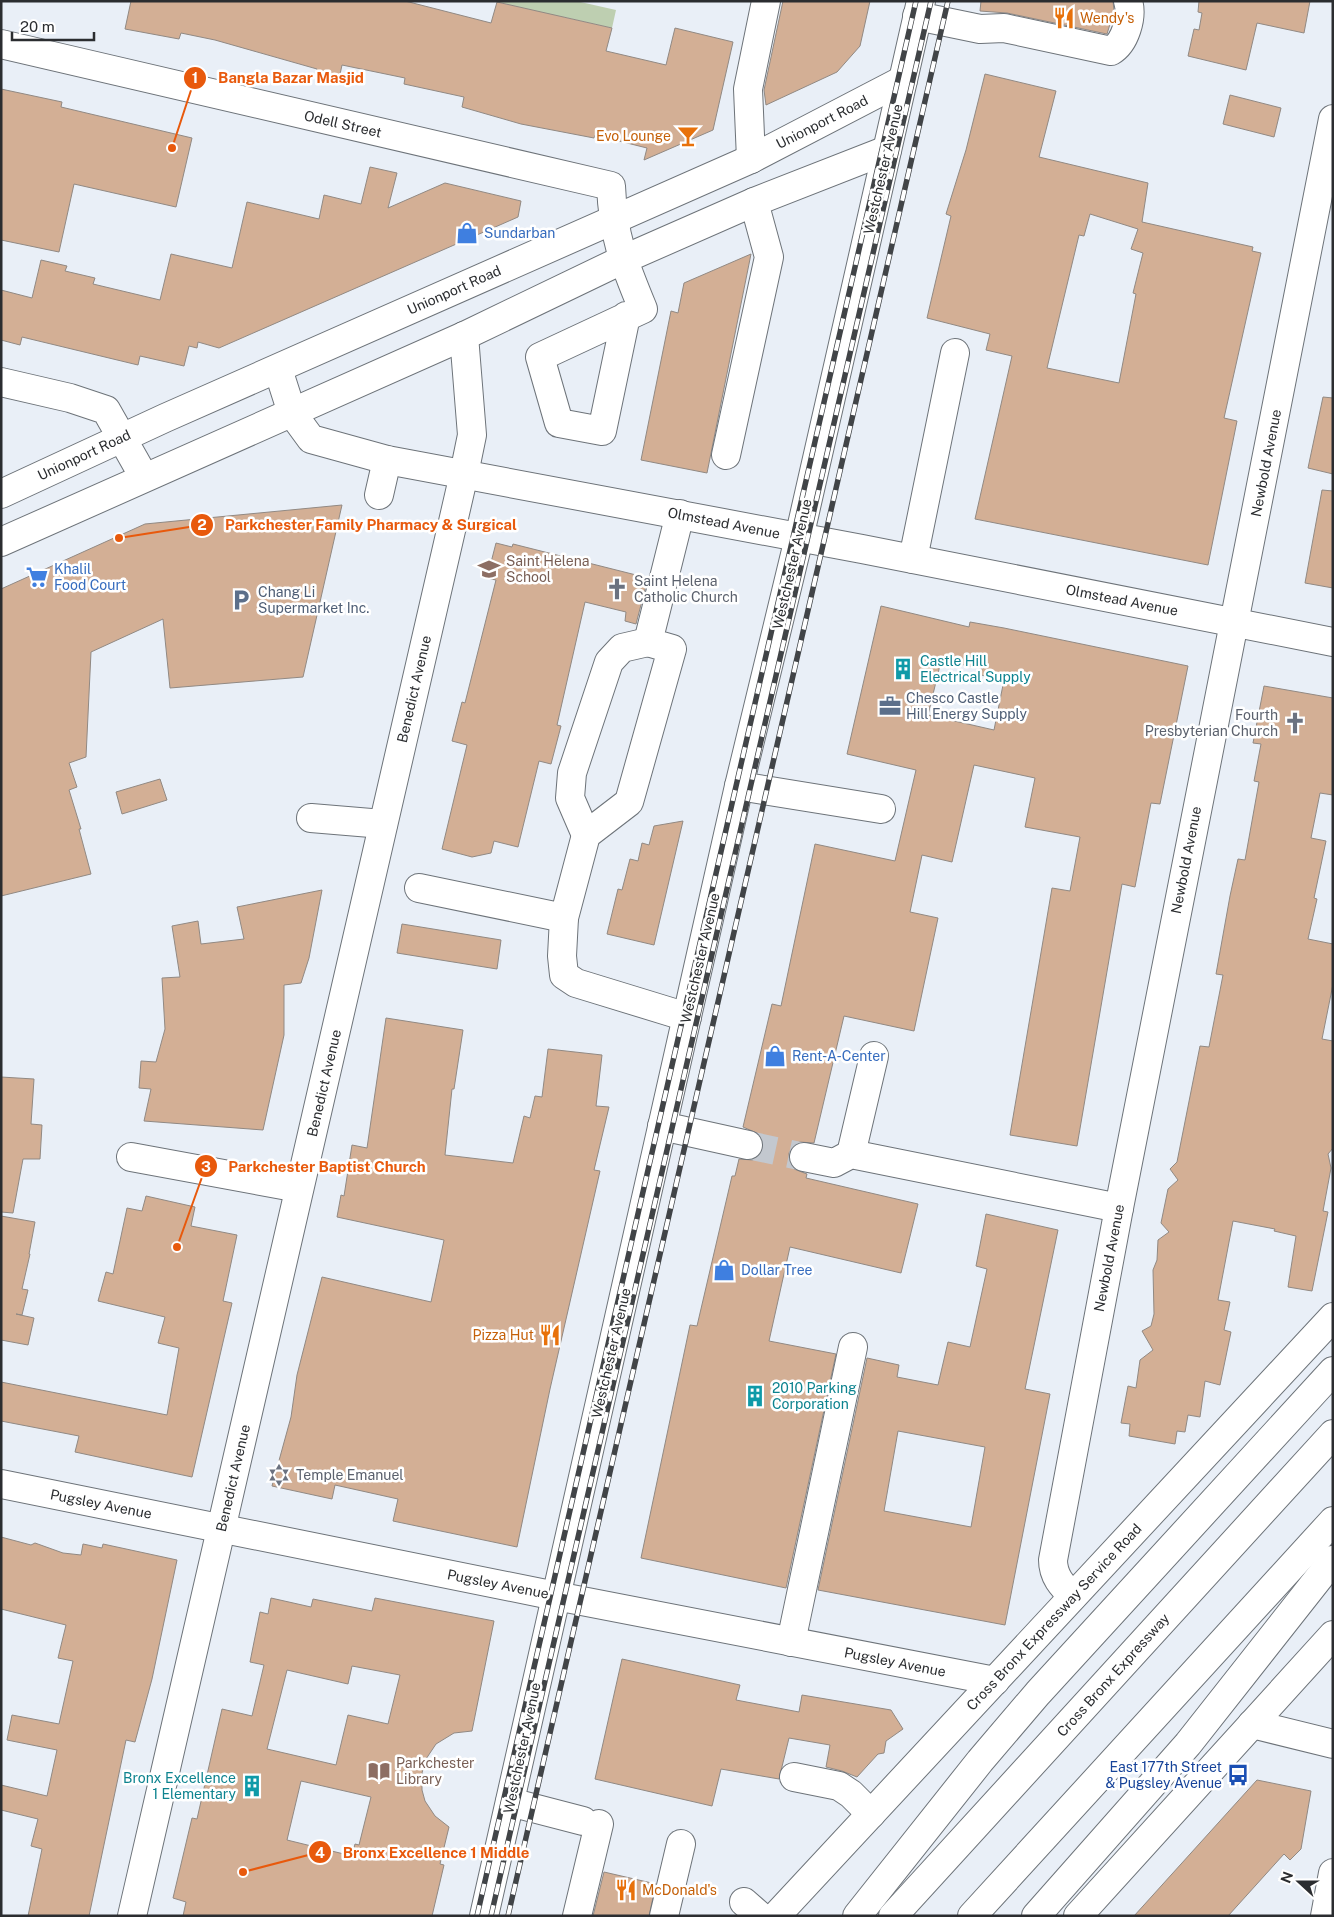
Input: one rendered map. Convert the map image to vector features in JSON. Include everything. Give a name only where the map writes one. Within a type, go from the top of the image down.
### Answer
[{"type":"main road","points":[[751,158],[748,89],[766,1]]},
{"type":"main road","points":[[919,9],[990,35],[1004,28],[1111,51],[1123,40],[1130,10],[1128,1]]},
{"type":"main road","points":[[1134,58],[1147,1]]},
{"type":"main road","name":"Westchester Avenue","points":[[484,1916],[662,1126],[799,538],[919,9]]},
{"type":"main road","name":"Odell Street","points":[[1,44],[611,186],[612,219],[622,260],[643,309],[626,316]]},
{"type":"main road","name":"Unionport Road","points":[[1,494],[123,437],[751,158],[903,80]]},
{"type":"main road","name":"Newbold Avenue","points":[[1073,1596],[1057,1578],[1053,1568],[1053,1560],[1119,1208],[1333,119]]},
{"type":"main road","points":[[1,542],[464,336],[622,260],[754,202],[887,150]]},
{"type":"main road","points":[[726,455],[769,257],[754,202]]},
{"type":"main road","name":"Benedict Avenue","points":[[132,1916],[464,474],[472,435],[464,336]]},
{"type":"main road","points":[[913,559],[955,352]]},
{"type":"main road","name":"Olmstead Avenue","points":[[278,369],[292,413],[311,439],[387,460],[680,514],[1333,642]]},
{"type":"main road","points":[[1,382],[70,398],[106,410],[144,477]]},
{"type":"main road","points":[[379,495],[387,460]]},
{"type":"main road","points":[[648,642],[680,514]]},
{"type":"main road","points":[[586,835],[570,798],[572,773],[609,662],[622,648],[648,642],[672,649],[629,802],[586,835],[564,918],[562,956],[564,975],[576,983],[687,1017]]},
{"type":"main road","points":[[740,786],[881,810]]},
{"type":"main road","points":[[311,818],[383,824]]},
{"type":"main road","points":[[419,888],[564,918]]},
{"type":"main road","points":[[851,1154],[874,1056]]},
{"type":"main road","points":[[662,1126],[748,1145]]},
{"type":"main road","points":[[804,1157],[834,1163],[851,1154],[1119,1208]]},
{"type":"main road","points":[[131,1157],[300,1188]]},
{"type":"main road","name":"Cross Bronx Expressway Service Road","points":[[776,1916],[1333,1317]]},
{"type":"main road","points":[[791,1642],[853,1347]]},
{"type":"main road","points":[[857,1916],[980,1761],[1038,1693],[1333,1371]]},
{"type":"main road","name":"Cross Bronx Expressway","points":[[893,1916],[1333,1434]]},
{"type":"main road","name":"Pugsley Avenue","points":[[1,1484],[556,1596],[995,1681]]},
{"type":"main road","points":[[972,1916],[1333,1520]]},
{"type":"main road","points":[[1036,1916],[1188,1744],[1333,1560]]},
{"type":"main road","points":[[1078,1916],[1333,1635]]},
{"type":"main road","points":[[1252,1724],[1333,1744]]},
{"type":"main road","points":[[794,1777],[839,1786],[851,1794],[871,1814]]},
{"type":"main road","points":[[510,1802],[591,1822],[577,1916]]},
{"type":"main road","points":[[664,1916],[681,1844]]},
{"type":"main road","points":[[1325,1916],[1333,1873]]},
{"type":"green space","points":[[494,1],[576,1],[616,10],[612,28],[564,17],[557,47],[542,13]]},
{"type":"building","points":[[131,1],[405,1],[491,23],[497,2],[612,28],[606,51],[666,65],[675,28],[733,42],[713,130],[644,160],[647,148],[595,135],[594,138],[521,124],[462,107],[464,97],[404,84],[405,78],[342,65],[339,79],[316,74],[317,69],[215,40],[181,33],[179,39],[125,29]]},
{"type":"building","points":[[783,1],[870,1],[860,46],[837,72],[766,105],[764,90]]},
{"type":"building","name":"Wendy's","points":[[981,1],[1113,1],[1114,11],[1107,34],[1007,13],[980,11]]},
{"type":"building","points":[[1199,1],[1310,1],[1304,33],[1257,23],[1246,70],[1188,56],[1194,29],[1199,30],[1202,13],[1198,12]]},
{"type":"building","points":[[985,74],[1056,91],[1039,157],[1148,183],[1142,222],[1253,247],[1252,251],[1261,253],[1224,418],[1237,421],[1208,565],[975,519],[1012,356],[986,350],[990,334],[927,318],[951,216],[946,214],[966,150]],"holes":[[[1090,214],[1138,229],[1131,249],[1143,253],[1133,293],[1136,294],[1119,383],[1047,368],[1079,235],[1084,236]]]},
{"type":"building","points":[[1,89],[62,102],[61,107],[192,138],[176,207],[74,184],[59,252],[1,240]]},
{"type":"building","points":[[1230,95],[1281,108],[1274,137],[1223,124]]},
{"type":"building","points":[[370,167],[397,173],[388,208],[445,183],[521,201],[518,217],[219,348],[198,342],[197,348],[189,346],[184,366],[140,356],[138,365],[22,337],[20,345],[1,340],[1,290],[32,298],[41,260],[67,266],[65,271],[95,278],[93,284],[160,300],[171,254],[232,268],[247,202],[319,219],[324,195],[361,204]]},
{"type":"building","points":[[751,254],[707,473],[641,460],[671,311],[678,313],[684,283]]},
{"type":"building","points":[[1323,397],[1333,398],[1333,474],[1308,468]]},
{"type":"building","points":[[1322,490],[1333,491],[1333,588],[1305,583]]},
{"type":"building","points":[[342,505],[303,677],[170,688],[163,619],[91,652],[86,757],[69,763],[77,787],[69,790],[81,829],[79,829],[91,874],[1,896],[1,589],[145,524]]},
{"type":"building","points":[[496,543],[512,547],[513,544],[648,578],[636,624],[625,621],[626,612],[585,602],[557,725],[561,726],[551,764],[539,761],[518,847],[494,841],[491,853],[472,857],[442,849],[467,745],[452,741],[462,702],[465,703],[496,580],[487,578]]},
{"type":"building","points":[[881,606],[969,627],[970,622],[1004,628],[1188,666],[1160,804],[1151,803],[1135,887],[1122,884],[1077,1146],[1010,1135],[1052,888],[1070,891],[1080,837],[1025,827],[1035,778],[974,765],[952,862],[922,855],[910,912],[938,918],[914,1031],[844,1016],[814,1143],[799,1142],[793,1146],[789,1153],[789,1162],[794,1169],[807,1174],[806,1178],[918,1204],[901,1273],[790,1247],[769,1341],[836,1354],[786,1588],[641,1558],[690,1325],[697,1326],[732,1176],[735,1176],[739,1159],[753,1160],[760,1155],[763,1149],[763,1141],[759,1134],[743,1127],[772,1004],[781,1006],[815,844],[895,861],[916,770],[847,754]],"holes":[[[941,661],[982,668],[981,675],[1004,680],[994,730],[928,715]]]},
{"type":"building","points":[[1264,686],[1333,698],[1333,795],[1320,793],[1311,838],[1326,841],[1314,898],[1317,899],[1308,939],[1333,944],[1333,984],[1322,1039],[1333,1041],[1333,1148],[1328,1154],[1331,1168],[1323,1211],[1328,1212],[1312,1291],[1288,1287],[1296,1236],[1274,1231],[1275,1229],[1233,1221],[1218,1300],[1230,1302],[1224,1330],[1231,1332],[1220,1385],[1205,1381],[1200,1417],[1188,1415],[1185,1432],[1177,1431],[1175,1444],[1129,1436],[1130,1424],[1121,1423],[1128,1386],[1136,1388],[1140,1360],[1153,1350],[1142,1331],[1151,1326],[1154,1314],[1153,1270],[1157,1260],[1158,1240],[1169,1232],[1161,1223],[1168,1189],[1178,1180],[1170,1169],[1177,1162],[1200,1046],[1209,1047],[1223,975],[1216,974],[1230,896],[1238,859],[1245,860],[1259,782],[1254,781],[1261,744],[1253,743]]},
{"type":"building","points":[[160,779],[167,800],[122,814],[116,792]]},
{"type":"building","points":[[683,821],[654,945],[607,934],[618,889],[622,890],[630,859],[638,861],[642,843],[649,845],[654,826]]},
{"type":"building","points":[[322,890],[309,958],[301,983],[284,985],[284,1035],[263,1130],[144,1121],[151,1089],[139,1088],[141,1061],[156,1062],[165,1029],[162,978],[180,977],[172,926],[198,921],[201,944],[244,939],[237,907]]},
{"type":"building","points":[[402,924],[501,940],[497,969],[397,953]]},
{"type":"building","points":[[386,1018],[463,1030],[454,1089],[452,1089],[445,1155],[513,1163],[524,1116],[530,1118],[535,1096],[542,1097],[548,1049],[602,1055],[596,1106],[609,1107],[594,1170],[600,1171],[550,1389],[517,1547],[393,1521],[398,1499],[335,1485],[332,1499],[272,1486],[291,1417],[297,1375],[322,1277],[431,1302],[444,1240],[337,1217],[341,1195],[344,1196],[352,1145],[367,1148]]},
{"type":"building","points":[[1,1077],[34,1079],[31,1124],[42,1125],[40,1159],[23,1159],[13,1213],[1,1212]]},
{"type":"building","points":[[146,1196],[195,1207],[191,1226],[237,1235],[223,1301],[232,1303],[192,1477],[75,1452],[79,1436],[1,1421],[1,1382],[167,1415],[179,1348],[158,1343],[165,1317],[98,1301],[106,1272],[113,1274],[127,1208],[142,1211]]},
{"type":"building","points":[[986,1214],[1058,1230],[1025,1389],[1050,1394],[1005,1625],[818,1590],[867,1358],[899,1365],[897,1377],[938,1385],[948,1342],[970,1347],[987,1269],[976,1266]],"holes":[[[898,1431],[985,1447],[971,1527],[884,1511]]]},
{"type":"building","points":[[1,1216],[35,1222],[22,1289],[28,1290],[22,1315],[16,1314],[34,1318],[28,1345],[1,1340]]},
{"type":"building","points":[[1,1537],[31,1545],[35,1543],[63,1553],[81,1555],[83,1544],[102,1548],[103,1544],[177,1560],[152,1679],[135,1742],[126,1740],[89,1916],[28,1916],[42,1849],[31,1846],[38,1819],[1,1810],[1,1785],[47,1796],[57,1750],[7,1740],[12,1715],[59,1724],[73,1661],[58,1658],[66,1625],[1,1609]]},
{"type":"building","points":[[271,1598],[311,1607],[313,1599],[372,1611],[375,1598],[494,1621],[472,1731],[454,1733],[436,1744],[426,1759],[422,1773],[422,1790],[425,1801],[435,1816],[449,1827],[440,1864],[444,1865],[432,1916],[183,1916],[186,1902],[173,1898],[192,1818],[197,1819],[222,1709],[252,1716],[264,1665],[250,1662],[260,1612],[268,1614]],"holes":[[[352,1666],[400,1675],[388,1724],[348,1715],[336,1765],[267,1749],[287,1670],[348,1684]],[[301,1781],[371,1797],[359,1845],[355,1844],[352,1856],[287,1840]]]},
{"type":"building","points":[[622,1659],[740,1685],[736,1700],[799,1712],[802,1695],[891,1710],[903,1729],[886,1741],[884,1753],[878,1754],[857,1777],[826,1767],[830,1745],[789,1738],[779,1779],[721,1769],[712,1806],[595,1779]]},
{"type":"building","points":[[1257,1780],[1311,1791],[1301,1849],[1290,1860],[1284,1854],[1228,1916],[1134,1916]]},
{"type":"building","name":"McDonald's","points":[[604,1872],[656,1884],[649,1916],[593,1916]]},
{"type":"tunnel","points":[[748,1145],[804,1157]]},
{"type":"railway","points":[[477,1916],[916,1]]},
{"type":"railway","points":[[491,1916],[931,1]]},
{"type":"railway","points":[[508,1916],[948,1]]},
{"type":"place","name":"Wendy's","points":[[1064,18]]},
{"type":"place","name":"Evo Lounge","points":[[688,136]]},
{"type":"place","name":"Bangla Bazar Masjid","points":[[172,148]]},
{"type":"place","name":"Sundarban","points":[[467,233]]},
{"type":"place","name":"Parkchester Family Pharmacy & Surgical","points":[[119,538]]},
{"type":"place","name":"Saint Helena School","points":[[489,569]]},
{"type":"place","name":"Khalil Food Court","points":[[37,577]]},
{"type":"place","name":"Saint Helena Catholic Church","points":[[617,589]]},
{"type":"place","name":"Chang Li Supermarket Inc.","points":[[241,600]]},
{"type":"place","name":"Castle Hill Electrical Supply","points":[[903,669]]},
{"type":"place","name":"Chesco Castle Hill Energy Supply","points":[[890,706]]},
{"type":"place","name":"Fourth Presbyterian Church","points":[[1295,723]]},
{"type":"place","name":"Rent-A-Center","points":[[775,1056]]},
{"type":"place","name":"Parkchester Baptist Church","points":[[177,1247]]},
{"type":"place","name":"Dollar Tree","points":[[724,1270]]},
{"type":"place","name":"Pizza Hut","points":[[550,1335]]},
{"type":"place","name":"2010 Parking Corporation","points":[[755,1396]]},
{"type":"place","name":"Temple Emanuel","points":[[279,1475]]},
{"type":"place","name":"Parkchester Library","points":[[379,1771]]},
{"type":"place","name":"East 177th Street & Pugsley Avenue","points":[[1238,1775]]},
{"type":"place","name":"Bronx Excellence 1 Elementary","points":[[252,1786]]},
{"type":"place","name":"Bronx Excellence 1 Middle","points":[[243,1872]]},
{"type":"place","name":"McDonald's","points":[[626,1890]]}]
